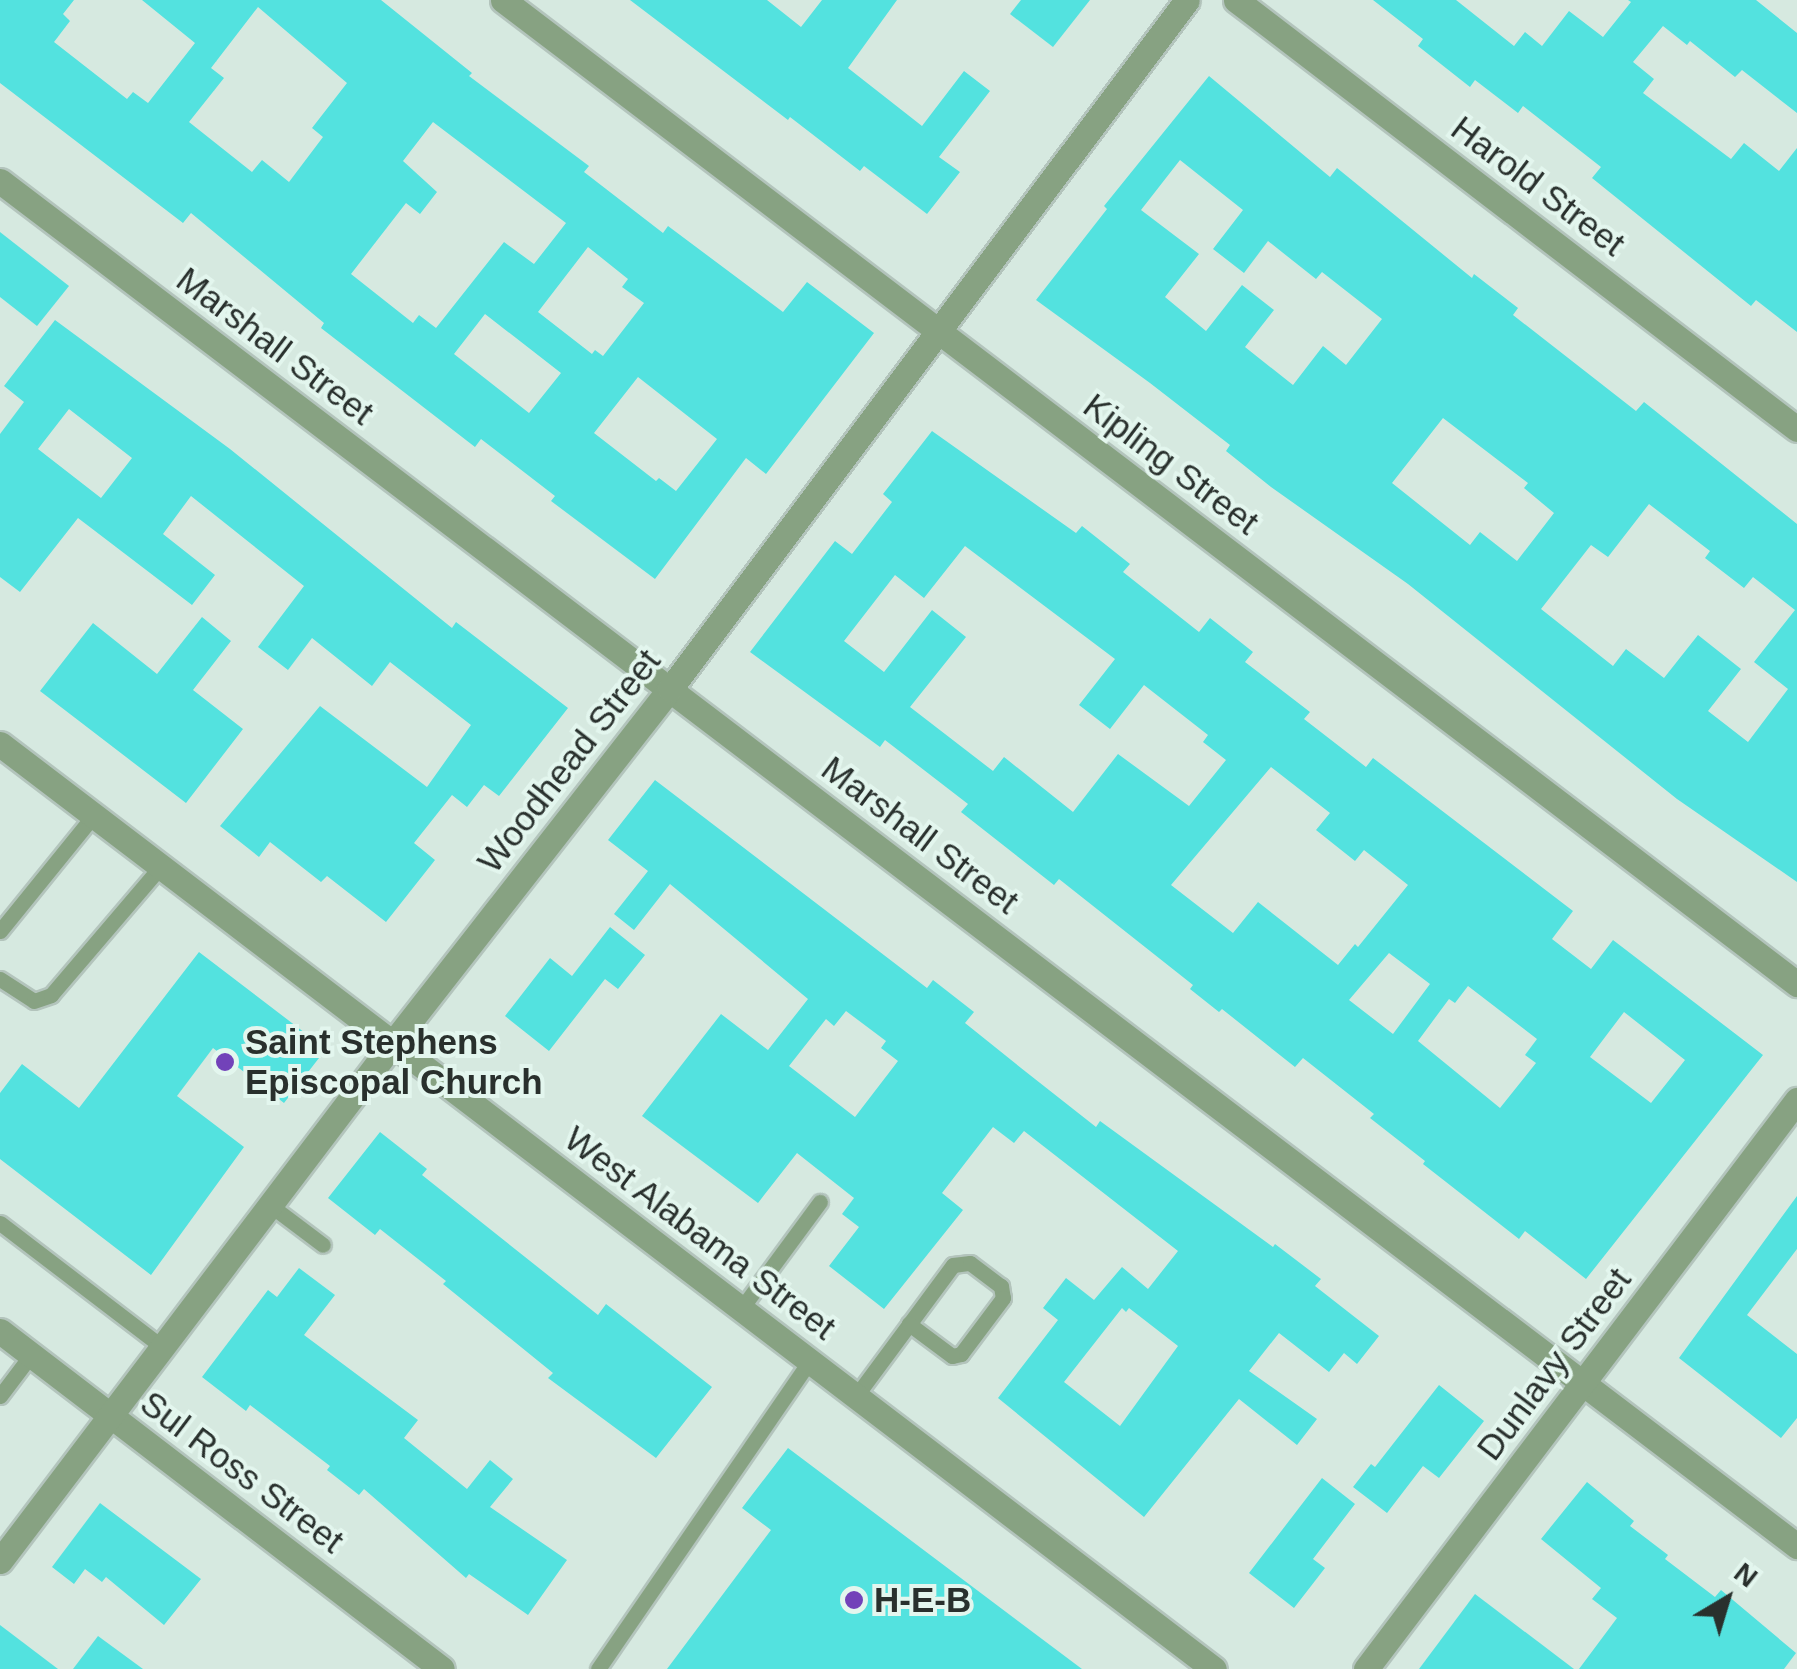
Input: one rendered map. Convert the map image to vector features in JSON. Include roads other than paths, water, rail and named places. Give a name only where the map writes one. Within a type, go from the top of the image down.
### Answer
[{"type":"street","name":"Kipling Street","points":[[503,0],[1797,984]]},
{"type":"street","name":"Woodhead Street","points":[[0,1561],[393,1044],[670,690],[1187,0]]},
{"type":"street","name":"Harold Street","points":[[1236,0],[1797,428]]},
{"type":"street","name":"Marshall Street","points":[[0,181],[1797,1546]]},
{"type":"street","name":"West Alabama Street","points":[[0,744],[1214,1669]]},
{"type":"street","name":"Dunlavy Street","points":[[1366,1669],[1797,1100]]},
{"type":"street","name":"Sul Ross Street","points":[[0,1332],[442,1669]]},
{"type":"lane","points":[[0,931],[94,816]]},
{"type":"lane","points":[[0,979],[34,1001],[51,995],[160,866]]},
{"type":"lane","points":[[741,1308],[820,1202]]},
{"type":"lane","points":[[270,1205],[322,1245]]},
{"type":"lane","points":[[0,1223],[162,1347]]},
{"type":"lane","points":[[856,1396],[954,1264],[970,1263],[1001,1286],[1003,1298],[962,1354],[952,1356],[910,1324]]},
{"type":"lane","points":[[0,1396],[31,1355]]},
{"type":"lane","points":[[598,1669],[810,1361]]},
{"type":"place","name":"Saint Stephens Episcopal Church","points":[[225,1062]]},
{"type":"place","name":"H-E-B","points":[[854,1600]]}]
